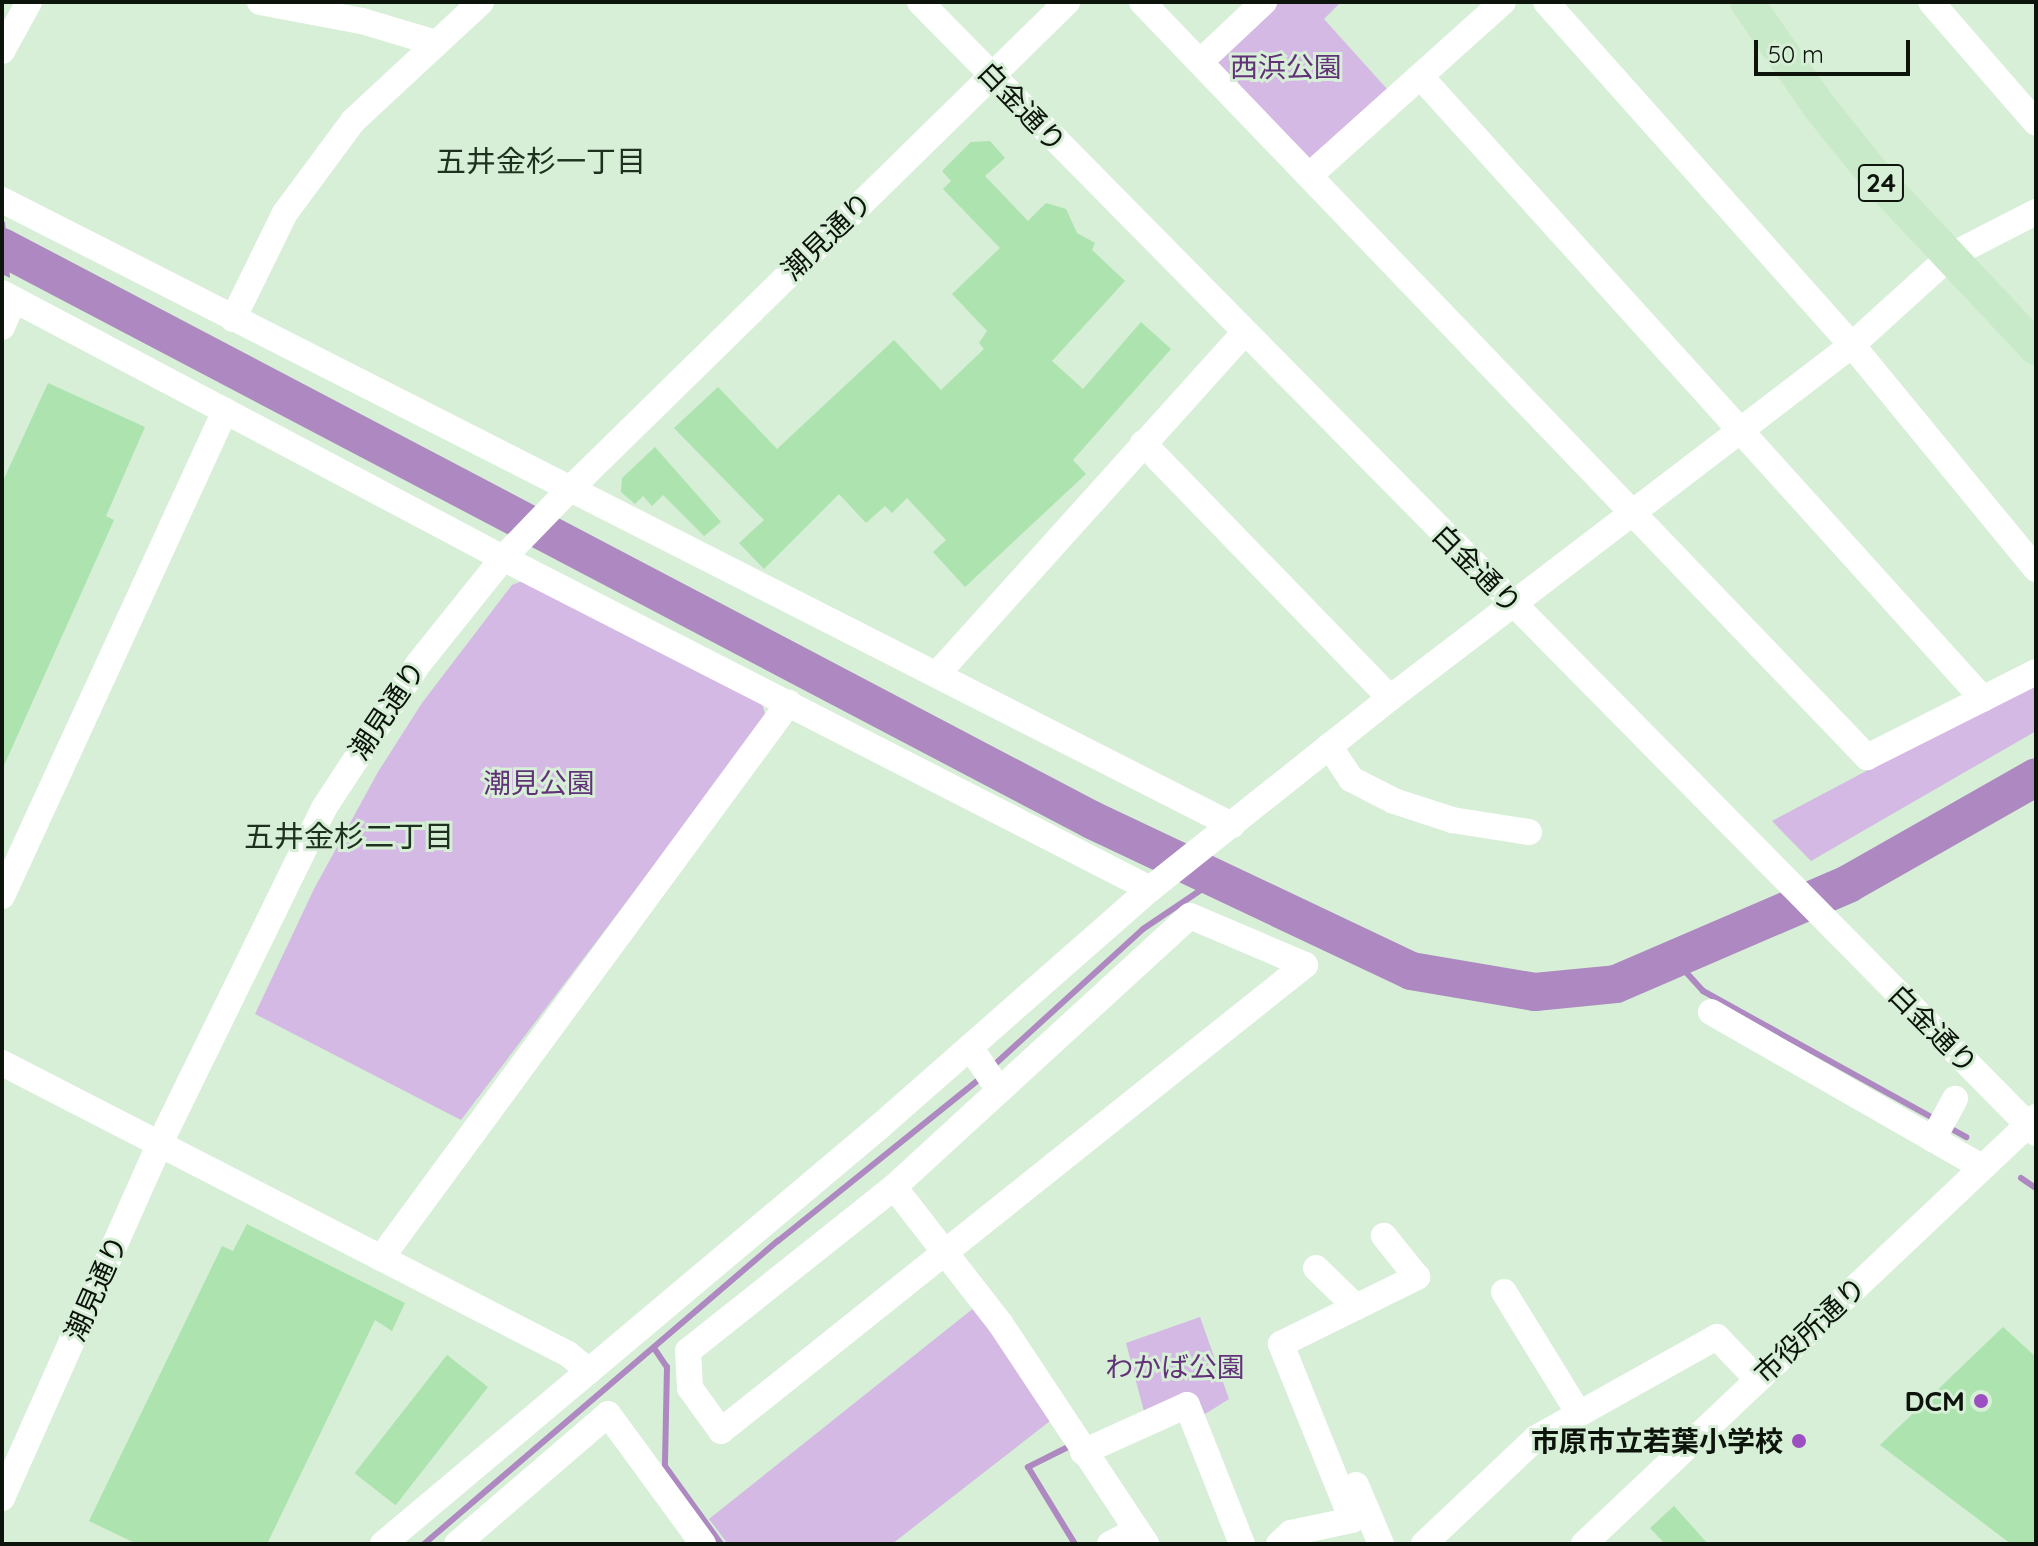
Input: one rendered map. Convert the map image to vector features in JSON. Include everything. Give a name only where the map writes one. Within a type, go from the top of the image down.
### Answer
[{"type":"main road","name":"24","points":[[1747,2],[1871,171],[2036,348]]},
{"type":"street","points":[[2,51],[29,2]]},
{"type":"street","points":[[260,2],[362,21],[436,43]]},
{"type":"street","points":[[233,319],[258,259],[310,177],[353,121],[481,2]]},
{"type":"street","name":"白金通り","points":[[920,2],[1756,853],[2033,1125]]},
{"type":"street","name":"潮見通り","points":[[2,1498],[159,1145],[324,808],[419,663],[503,558],[568,491],[1067,2]]},
{"type":"street","points":[[1142,2],[1867,757],[2036,672]]},
{"type":"street","points":[[1200,62],[1264,2]]},
{"type":"street","points":[[1310,175],[1503,2]]},
{"type":"street","points":[[1546,2],[1852,345],[2036,569]]},
{"type":"street","points":[[1931,2],[2036,123]]},
{"type":"street","points":[[1421,77],[1983,699]]},
{"type":"street","points":[[2,200],[568,491],[938,673],[1232,825]]},
{"type":"street","points":[[383,1544],[970,1047],[1150,889],[1390,698],[1743,432],[1852,345],[1950,256],[2036,212]]},
{"type":"street","points":[[2,327],[8,296],[503,558],[1150,889]]},
{"type":"street","points":[[938,673],[1244,333]]},
{"type":"street","points":[[2,896],[225,411]]},
{"type":"street","points":[[1143,443],[1390,698]]},
{"type":"street","points":[[381,1258],[789,703]]},
{"type":"street","points":[[1329,746],[1351,779],[1394,801],[1452,820],[1529,832]]},
{"type":"street","points":[[1190,916],[1305,965],[721,1431],[690,1388],[688,1351],[894,1187],[1190,916]]},
{"type":"street","points":[[1711,1012],[1982,1167]]},
{"type":"street","points":[[970,1047],[999,1090]]},
{"type":"street","points":[[2,1063],[568,1354],[589,1371]]},
{"type":"street","points":[[1933,1139],[1955,1099]]},
{"type":"street","name":"市役所通り","points":[[1584,1544],[1982,1167],[2033,1125]]},
{"type":"street","points":[[894,1187],[1006,1331],[1141,1538],[1110,1544]]},
{"type":"street","points":[[1279,1544],[1291,1533],[1352,1520],[1281,1344],[1417,1277],[1384,1236]]},
{"type":"street","points":[[1316,1268],[1356,1307]]},
{"type":"street","points":[[1504,1292],[1579,1414]]},
{"type":"street","points":[[1424,1544],[1536,1438],[1717,1337],[1758,1380]]},
{"type":"street","points":[[1292,1338],[1381,1544]]},
{"type":"street","points":[[1083,1452],[1187,1405],[1242,1544]]},
{"type":"street","points":[[457,1544],[608,1414],[693,1540]]},
{"type":"green space","name":"西浜公園","points":[[1264,2],[1341,2],[1324,19],[1396,99],[1310,175],[1200,62]]},
{"type":"green space","name":"潮見公園","points":[[527,579],[762,703],[766,718],[461,1120],[255,1014],[314,889],[378,772],[422,703],[512,585]]},
{"type":"green space","points":[[2036,681],[2036,731],[1811,861],[1772,821]]},
{"type":"green space","points":[[975,1307],[1050,1421],[892,1544],[728,1544],[709,1519]]},
{"type":"green space","name":"わかば公園","points":[[1200,1317],[1229,1399],[1194,1421],[1147,1423],[1126,1343]]},
{"type":"shaded area","points":[[2,221],[5,222],[10,278],[2,274]]},
{"type":"building","points":[[990,141],[1005,158],[985,176],[1028,221],[1046,203],[1066,209],[1077,233],[1095,243],[1092,250],[1125,281],[1052,361],[1083,389],[1141,322],[1171,349],[1073,460],[1086,474],[965,587],[933,552],[946,540],[907,498],[892,513],[885,506],[866,523],[839,494],[764,569],[739,543],[764,520],[674,428],[718,387],[777,449],[894,340],[941,390],[984,349],[979,343],[987,331],[952,294],[1000,248],[943,189],[951,181],[942,171],[971,142]]},
{"type":"building","points":[[48,383],[145,427],[106,516],[114,520],[2,770],[2,483]]},
{"type":"building","points":[[655,447],[721,522],[704,536],[663,495],[652,506],[643,496],[635,504],[621,492],[622,478]]},
{"type":"building","points":[[247,1224],[405,1303],[392,1331],[375,1320],[267,1544],[137,1544],[89,1521],[222,1246],[233,1251]]},
{"type":"building","name":"DCM","points":[[2003,1327],[2036,1357],[2036,1544],[2011,1544],[1880,1445]]},
{"type":"building","points":[[447,1355],[488,1387],[396,1505],[355,1473]]},
{"type":"building","points":[[1674,1506],[1708,1544],[1665,1544],[1650,1528]]},
{"type":"waterway","points":[[2,247],[1092,820],[1411,971],[1535,992],[1616,984],[1848,884],[2036,777]]},
{"type":"waterway","points":[[993,1066],[1143,929],[1217,879]]},
{"type":"waterway","points":[[1674,959],[1703,991],[1935,1119]]},
{"type":"waterway","points":[[424,1544],[778,1241],[982,1077]]},
{"type":"waterway","points":[[1948,1127],[1966,1137]]},
{"type":"waterway","points":[[2021,1178],[2036,1188]]},
{"type":"waterway","points":[[654,1348],[667,1367],[665,1466],[721,1544]]},
{"type":"waterway","points":[[1068,1447],[1028,1467],[1075,1544]]},
{"type":"place","name":"DCM","points":[[1981,1401]]},
{"type":"place","name":"市原市立若葉小学校","points":[[1799,1441]]},
{"type":"district","name":"五井金杉一丁目","points":[[541,161]]},
{"type":"district","name":"五井金杉二丁目","points":[[349,836]]}]
